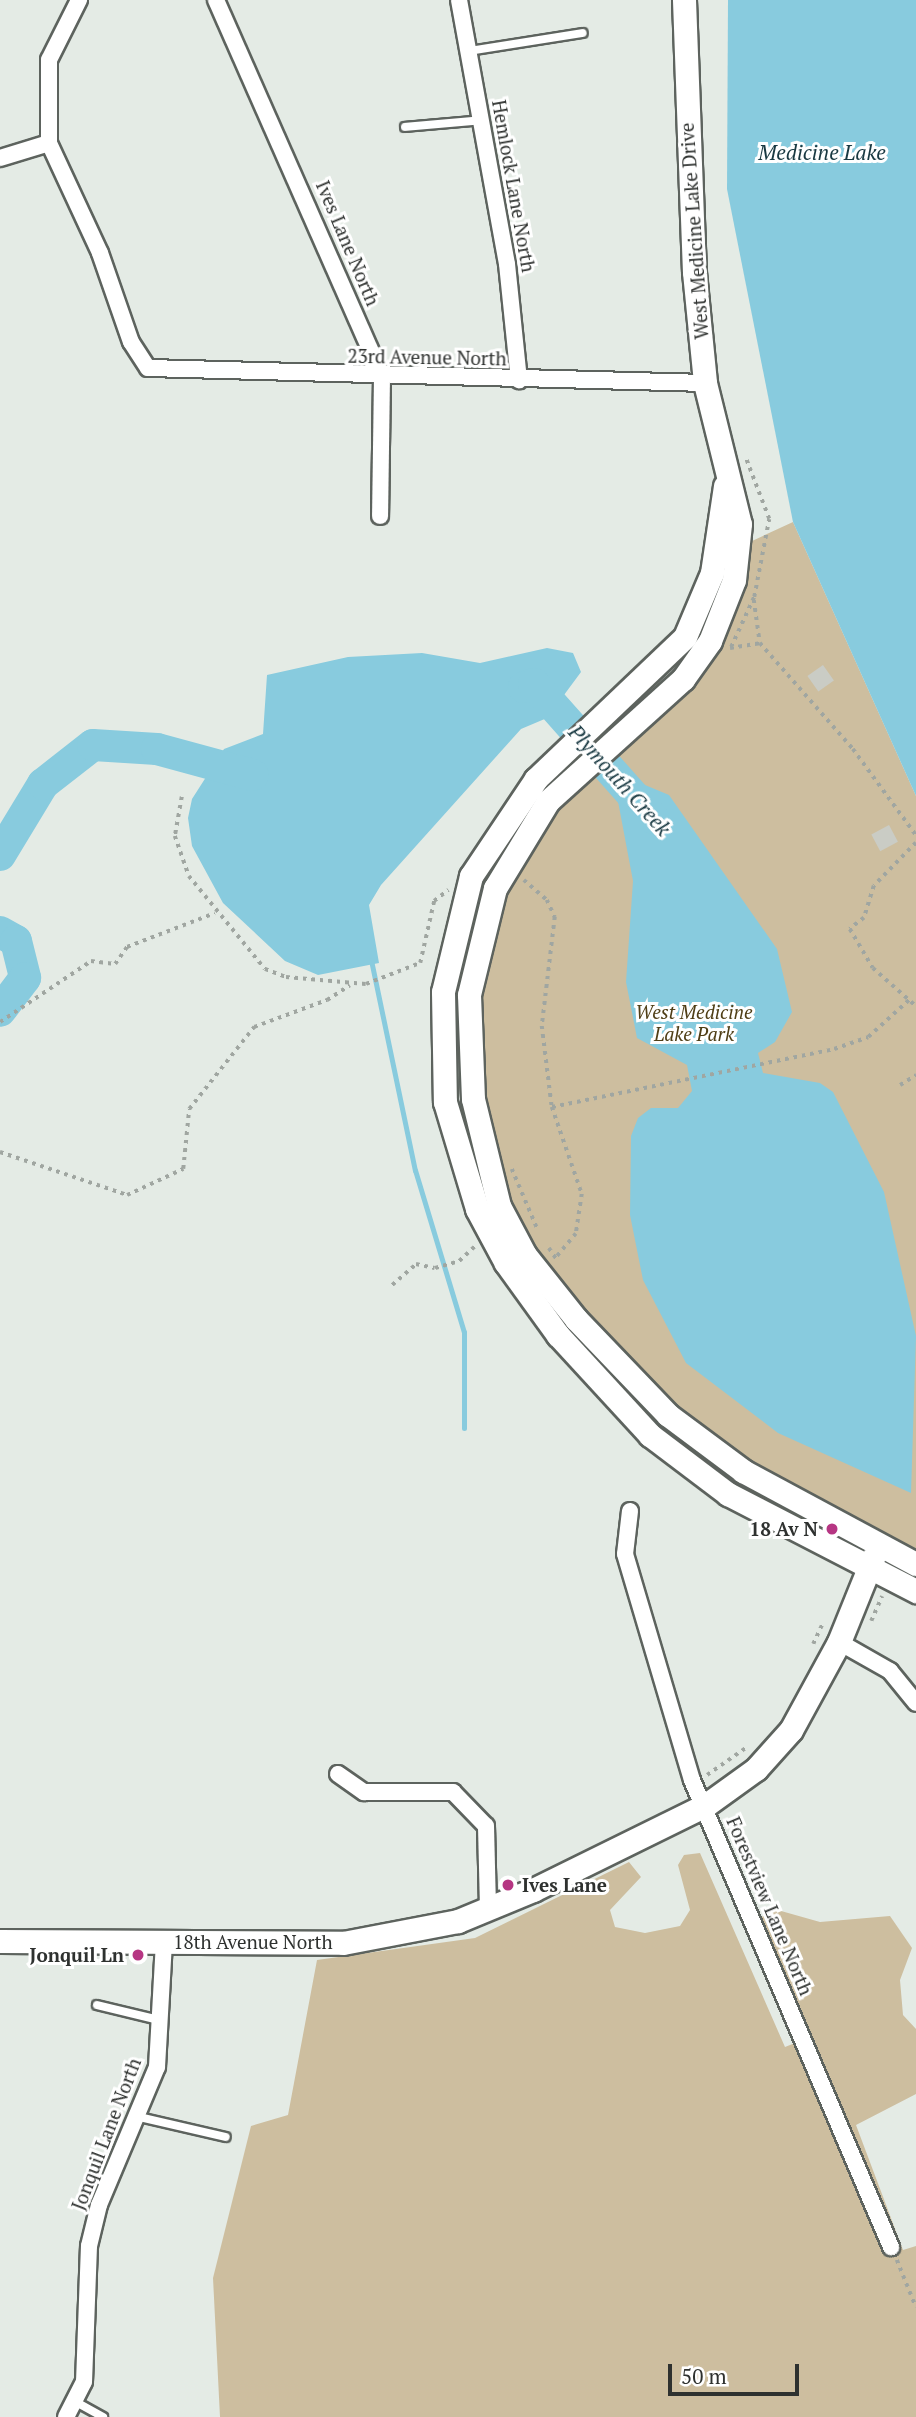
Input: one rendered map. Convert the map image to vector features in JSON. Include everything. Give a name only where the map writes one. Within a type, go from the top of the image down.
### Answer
[{"type":"street","points":[[0,158],[49,144],[49,60],[79,0]]},
{"type":"street","name":"Ives Lane North","points":[[216,0],[382,377],[380,516]]},
{"type":"street","name":"Hemlock Lane North","points":[[459,0],[483,120],[519,380]]},
{"type":"street","name":"West Medicine Lake Drive","points":[[684,0],[687,159],[705,383],[736,457],[738,547],[710,641],[683,679],[613,723],[568,763],[536,779],[465,889],[443,992],[441,1049],[445,1102],[489,1232],[558,1335],[650,1435],[728,1494],[868,1570],[916,1591]]},
{"type":"street","name":"23rd Avenue North","points":[[49,144],[100,253],[131,342],[148,368],[382,377],[705,383]]},
{"type":"street","name":"West Medicine Lake Drive","points":[[568,763],[495,888],[470,996],[473,1099],[499,1206],[525,1255],[576,1319],[668,1415],[743,1471],[916,1564]]},
{"type":"street","name":"Forestview Lane North","points":[[630,1511],[625,1554],[692,1780],[706,1805],[891,2247]]},
{"type":"street","name":"18th Avenue North","points":[[0,1941],[343,1942],[458,1922],[706,1805],[756,1769],[791,1730],[839,1642],[878,1545]]},
{"type":"street","points":[[839,1642],[890,1671],[916,1703]]},
{"type":"street","points":[[338,1774],[364,1792],[453,1792],[486,1826],[488,1908]]},
{"type":"street","name":"Jonquil Lane North","points":[[66,2417],[84,2382],[89,2246],[135,2116],[157,2067],[164,1942]]},
{"type":"lane","points":[[469,51],[583,33]]},
{"type":"lane","points":[[405,127],[483,120]]},
{"type":"lane","points":[[97,2005],[159,2020]]},
{"type":"lane","points":[[135,2116],[226,2137]]},
{"type":"lane","points":[[76,2402],[103,2417]]},
{"type":"path","points":[[724,657],[754,597],[769,520],[736,457]]},
{"type":"path","points":[[754,597],[760,643],[853,749],[916,835]]},
{"type":"path","points":[[731,647],[760,643]]},
{"type":"path","points":[[183,797],[175,836],[189,876],[215,913],[265,969],[350,985],[366,984],[388,976],[420,963],[434,901],[443,891],[465,889]]},
{"type":"path","points":[[916,843],[874,887],[864,918],[850,929],[873,968],[916,1006]]},
{"type":"path","points":[[518,877],[547,900],[555,917],[542,1026],[552,1107],[582,1194],[583,1216],[556,1258]]},
{"type":"path","points":[[0,1022],[91,961],[115,964],[127,947],[215,913]]},
{"type":"path","points":[[0,1153],[127,1195],[183,1169],[188,1109],[254,1027],[327,1000],[350,985]]},
{"type":"path","points":[[552,1107],[766,1065],[867,1037],[909,1000]]},
{"type":"path","points":[[900,1085],[916,1075]]},
{"type":"path","points":[[507,1155],[537,1228]]},
{"type":"path","points":[[392,1284],[416,1264],[438,1267],[452,1263],[489,1232]]},
{"type":"path","points":[[549,1248],[561,1268]]},
{"type":"path","points":[[866,1631],[882,1591]]},
{"type":"path","points":[[812,1647],[829,1611]]},
{"type":"path","points":[[692,1780],[720,1768],[755,1738]]},
{"type":"path","points":[[891,2247],[916,2307]]},
{"type":"green space","name":"West Medicine Lake Park","points":[[793,522],[916,796],[916,1564],[668,1415],[499,1206],[469,996],[490,898],[549,801],[683,679],[739,547]]},
{"type":"green space","points":[[700,1853],[785,2047],[810,2037],[759,1919],[774,1909],[820,1922],[890,1916],[912,1948],[900,1980],[903,2015],[916,2029],[916,2094],[856,2125],[903,2250],[916,2246],[916,2417],[220,2417],[213,2278],[251,2126],[288,2115],[317,1960],[475,1938],[629,1862],[641,1877],[610,1910],[615,1927],[645,1933],[680,1926],[690,1910],[678,1865],[684,1855]]},
{"type":"water","name":"Medicine Lake","points":[[728,0],[916,0],[916,796],[793,522],[727,189]]},
{"type":"water","points":[[547,648],[573,653],[581,672],[547,718],[521,729],[381,885],[369,905],[379,963],[318,975],[285,961],[223,903],[192,846],[188,818],[192,799],[224,749],[263,734],[267,675],[348,657],[422,653],[480,663]]},
{"type":"water","points":[[633,780],[669,795],[777,949],[792,1012],[775,1042],[758,1053],[763,1073],[820,1083],[833,1092],[884,1192],[916,1336],[911,1493],[778,1433],[686,1363],[643,1280],[630,1215],[631,1136],[638,1118],[651,1108],[678,1108],[692,1091],[687,1065],[637,1038],[626,982],[633,881],[617,796]]},
{"type":"building","points":[[823,665],[834,681],[818,691],[807,676]]},
{"type":"building","points":[[889,825],[898,842],[880,851],[871,834]]},
{"type":"waterway","name":"Plymouth Creek","points":[[524,687],[534,684],[653,818]]},
{"type":"waterway","name":"Plymouth Creek","points":[[0,855],[43,784],[93,745],[157,749],[253,775]]},
{"type":"waterway","name":"Plymouth Creek","points":[[0,932],[16,941],[25,978],[0,1011]]},
{"type":"waterway","points":[[371,960],[415,1170],[464,1332],[464,1428]]},
{"type":"place","name":"18 Av N","points":[[832,1529]]},
{"type":"place","name":"Ives Lane","points":[[508,1885]]},
{"type":"place","name":"Jonquil Ln","points":[[138,1955]]}]
